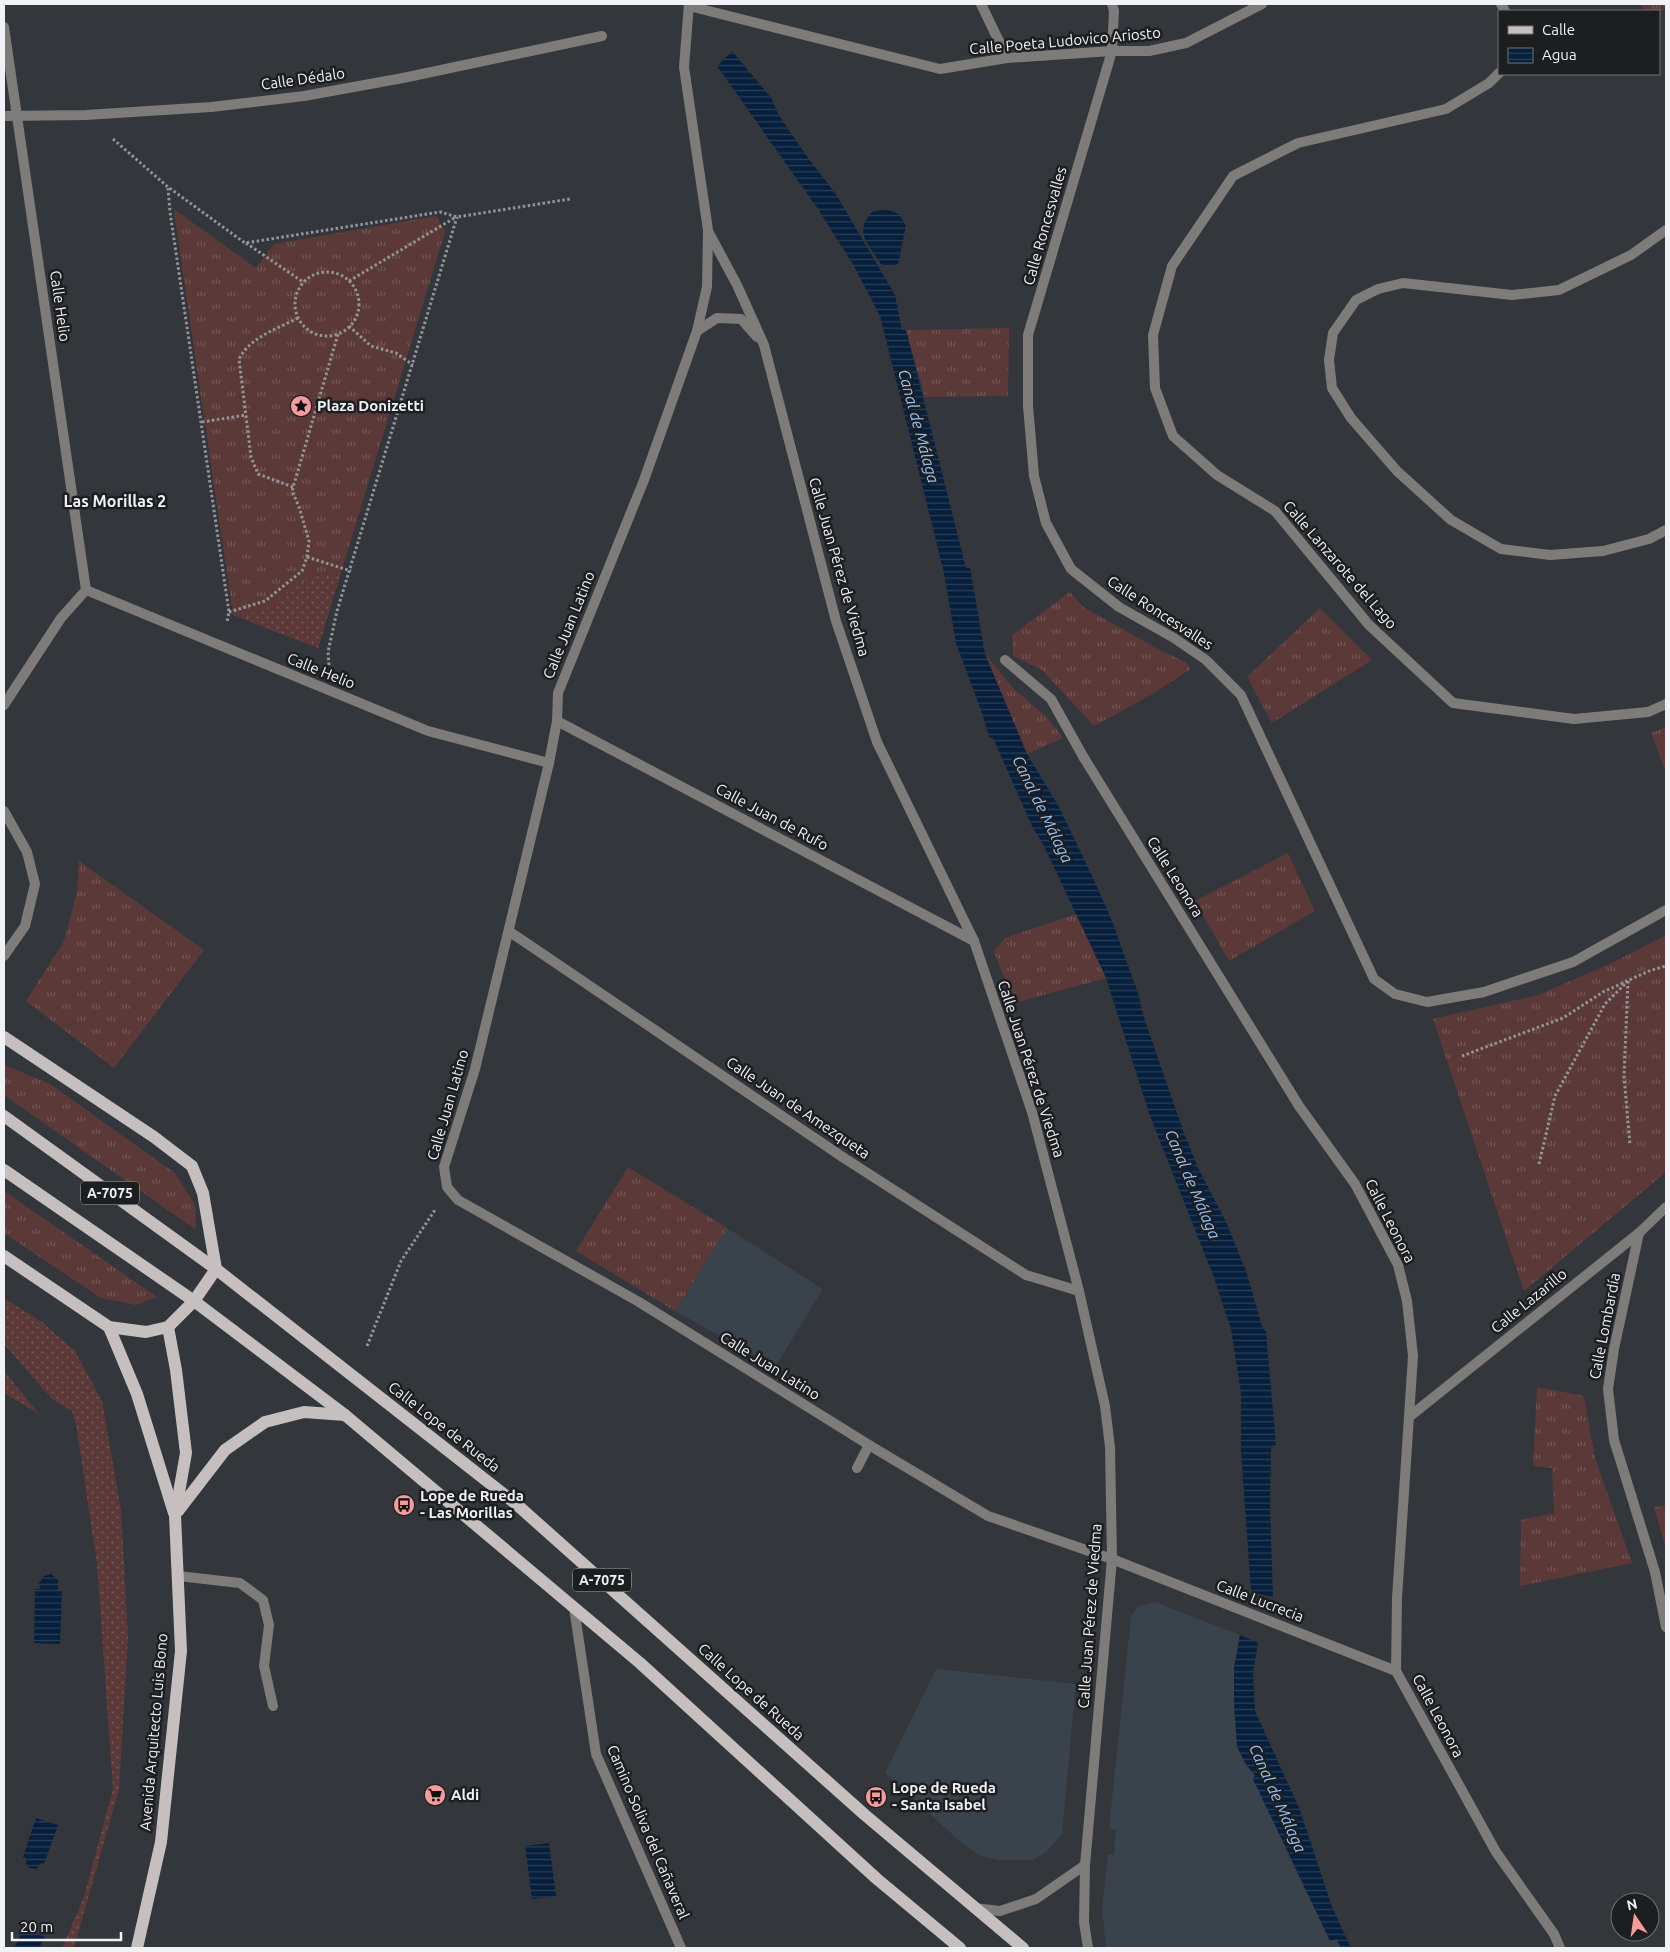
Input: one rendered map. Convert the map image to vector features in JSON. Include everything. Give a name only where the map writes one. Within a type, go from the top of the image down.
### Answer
[{"type":"main road","points":[[4,1037],[154,1138],[192,1166],[203,1193],[216,1269],[194,1301],[168,1328],[146,1332],[109,1327],[4,1256]]},
{"type":"main road","name":"Calle Lope de Rueda","points":[[4,1116],[216,1269],[515,1503],[865,1815],[1023,1948]]},
{"type":"main road","name":"A-7075","points":[[4,1170],[194,1301],[345,1414],[640,1663],[877,1880],[960,1948]]},
{"type":"main road","name":"Avenida Arquitecto Luis Bono","points":[[109,1327],[137,1394],[175,1515]]},
{"type":"main road","name":"Avenida Arquitecto Luis Bono","points":[[136,1948],[161,1842],[181,1651],[175,1515],[186,1453],[176,1370],[168,1328]]},
{"type":"main road","points":[[175,1515],[226,1450],[265,1422],[304,1412],[345,1414]]},
{"type":"street","points":[[981,4],[1007,58]]},
{"type":"street","name":"Calle Roncesvalles","points":[[1112,4],[1114,11],[1112,51],[1028,336],[1028,406],[1034,476],[1046,523],[1071,569],[1119,607],[1174,638],[1206,660],[1241,695],[1374,979],[1395,994],[1427,1002],[1484,992],[1573,962],[1666,910]]},
{"type":"street","name":"Calle Poeta Ludovico Ariosto","points":[[689,5],[940,70],[1007,58],[1112,51],[1149,51],[1186,43],[1262,4]]},
{"type":"street","name":"Calle Juan Pérez de Viedma","points":[[689,5],[684,67],[708,230],[707,287],[697,331]]},
{"type":"street","name":"Calle Helio","points":[[4,27],[86,590],[428,731],[549,763]]},
{"type":"street","name":"Calle Dédalo","points":[[4,116],[86,115],[211,106],[304,96],[403,78],[602,36]]},
{"type":"street","name":"Calle Lanzarote del Lago","points":[[1498,74],[1489,83],[1446,109],[1298,143],[1232,176],[1172,266],[1153,335],[1155,388],[1173,436],[1216,475],[1275,511],[1368,625],[1453,703],[1574,719],[1648,712],[1666,704]]},
{"type":"street","name":"Calle Juan Pérez de Viedma","points":[[708,230],[737,285],[764,345],[836,621],[877,742],[974,941],[1032,1112],[1079,1291],[1105,1406],[1110,1447],[1112,1559],[1085,1865],[1084,1922],[1088,1948]]},
{"type":"street","points":[[1666,230],[1631,255],[1559,290],[1512,295],[1403,283],[1378,289],[1356,300],[1333,333],[1329,360],[1332,388],[1346,410],[1397,471],[1451,520],[1501,549],[1550,556],[1603,551],[1649,539],[1666,530]]},
{"type":"street","name":"Calle Juan Pérez de Viedma","points":[[697,331],[717,318],[742,319],[764,345]]},
{"type":"street","name":"Calle Juan Latino","points":[[697,331],[644,480],[558,693],[557,721],[549,763],[510,932],[475,1070],[444,1167],[447,1187],[458,1200],[640,1302],[869,1445],[988,1516],[1112,1559]]},
{"type":"street","points":[[4,704],[8,693],[61,618],[86,590]]},
{"type":"street","name":"Calle Leonora","points":[[1005,660],[1051,699],[1084,758],[1298,1106],[1355,1184],[1398,1265],[1406,1300],[1413,1356],[1397,1598],[1396,1671],[1496,1852],[1554,1934],[1560,1948]]},
{"type":"street","name":"Calle Juan de Rufo","points":[[557,721],[974,941]]},
{"type":"street","points":[[4,811],[27,852],[35,884],[24,926],[4,956]]},
{"type":"street","name":"Calle Juan de Amezqueta","points":[[510,932],[844,1158],[1026,1275],[1079,1291]]},
{"type":"street","name":"Calle Lazarillo","points":[[1409,1417],[1638,1233],[1666,1207]]},
{"type":"street","name":"Calle Lombardía","points":[[1638,1233],[1614,1350],[1608,1390],[1614,1440],[1655,1572],[1666,1627]]},
{"type":"street","points":[[857,1468],[869,1445]]},
{"type":"street","name":"Calle Lucrecia","points":[[1112,1559],[1396,1671]]},
{"type":"street","points":[[178,1576],[240,1583],[263,1600],[269,1625],[264,1666],[273,1706]]},
{"type":"street","name":"Camino Soliva del Cañaveral","points":[[574,1608],[596,1754],[681,1948]]},
{"type":"street","points":[[974,1908],[1000,1911],[1036,1899],[1085,1865]]},
{"type":"path","points":[[86,115],[168,187],[245,243],[304,282]]},
{"type":"path","points":[[168,187],[171,222],[229,612],[220,645]]},
{"type":"path","points":[[348,280],[457,217],[570,199]]},
{"type":"path","points":[[245,243],[440,212],[457,217]]},
{"type":"path","points":[[331,692],[328,652],[337,611],[351,571],[457,217]]},
{"type":"path","points":[[330,272],[348,280],[355,289],[358,299],[358,311],[353,322],[345,331],[338,334],[321,336],[309,332],[298,318],[294,308],[296,294],[304,282],[316,274],[330,272]]},
{"type":"path","points":[[293,487],[258,474],[251,456],[239,359],[244,350],[253,341],[298,318]]},
{"type":"path","points":[[350,326],[371,346],[396,354],[413,365]]},
{"type":"path","points":[[229,612],[265,601],[302,571],[307,557],[309,541],[292,491],[338,334]]},
{"type":"path","points":[[202,422],[246,415]]},
{"type":"path","points":[[307,557],[351,571]]},
{"type":"path","points":[[1462,1056],[1563,1018],[1603,992],[1628,980],[1666,966]]},
{"type":"path","points":[[1628,980],[1624,1076],[1630,1145]]},
{"type":"path","points":[[1539,1164],[1555,1096],[1605,1004],[1628,980]]},
{"type":"path","points":[[367,1346],[401,1261],[435,1210]]},
{"type":"shaded area","points":[[727,1228],[823,1289],[775,1367],[675,1311]]},
{"type":"shaded area","points":[[1155,1602],[1240,1635],[1234,1668],[1237,1747],[1247,1766],[1255,1775],[1253,1779],[1330,1940],[1336,1939],[1341,1948],[1106,1948],[1102,1908],[1108,1855],[1114,1855],[1116,1830],[1109,1828],[1131,1616],[1139,1606]]},
{"type":"shaded area","points":[[936,1669],[1076,1684],[1062,1834],[1046,1852],[1033,1860],[997,1860],[979,1855],[957,1839],[885,1773]]},
{"type":"green space","points":[[1641,4],[1666,4],[1666,9],[1660,12],[1660,10],[1644,10]]},
{"type":"green space","name":"Plaza Donizetti","points":[[175,210],[256,268],[274,244],[436,216],[445,232],[318,648],[233,615]]},
{"type":"green space","points":[[1009,328],[1008,396],[925,397],[906,330]]},
{"type":"green space","points":[[320,576],[340,576],[318,648],[240,617],[270,607],[293,588],[306,580]]},
{"type":"green space","points":[[1070,592],[1083,607],[1185,662],[1191,669],[1149,696],[1094,726],[1042,670],[1013,656],[1012,635]]},
{"type":"green space","points":[[1320,608],[1372,660],[1272,723],[1247,677]]},
{"type":"green space","points":[[985,654],[1014,689],[1047,717],[1063,738],[1027,754]]},
{"type":"green space","points":[[1666,727],[1666,772],[1651,733]]},
{"type":"green space","points":[[1288,853],[1315,911],[1229,961],[1195,901]]},
{"type":"green space","points":[[79,861],[204,950],[114,1068],[26,1001],[64,941],[77,892]]},
{"type":"green space","points":[[1077,914],[1106,978],[1014,1003],[994,951],[1005,938]]},
{"type":"green space","points":[[1666,935],[1666,1172],[1524,1291],[1433,1019],[1538,995],[1612,963]]},
{"type":"green space","points":[[4,1065],[50,1084],[175,1173],[195,1205],[196,1230],[4,1095]]},
{"type":"green space","points":[[628,1167],[727,1228],[675,1311],[576,1251]]},
{"type":"green space","points":[[4,1191],[157,1297],[136,1305],[101,1298],[4,1233]]},
{"type":"green space","points":[[4,1298],[42,1322],[75,1351],[102,1401],[121,1510],[128,1638],[119,1789],[74,1948],[62,1948],[84,1897],[113,1789],[97,1564],[76,1424],[72,1411],[52,1399],[4,1344]]},
{"type":"green space","points":[[4,1371],[39,1414],[4,1393]]},
{"type":"green space","points":[[1537,1387],[1584,1396],[1595,1458],[1632,1563],[1520,1586],[1521,1520],[1554,1513],[1552,1468],[1533,1466]]},
{"type":"green space","points":[[1666,1506],[1666,1549],[1654,1507]]},
{"type":"water","name":"Canal de Málaga","points":[[732,51],[772,99],[778,114],[837,196],[895,295],[902,330],[906,330],[966,568],[970,568],[985,654],[1027,754],[1059,807],[1112,921],[1184,1133],[1198,1168],[1226,1222],[1246,1271],[1262,1326],[1266,1332],[1276,1445],[1271,1446],[1270,1505],[1273,1598],[1251,1591],[1241,1451],[1241,1393],[1231,1329],[1213,1275],[1150,1116],[1106,978],[1044,846],[1032,826],[993,738],[989,737],[956,643],[944,573],[880,316],[854,266],[818,209],[717,66]]},
{"type":"water","points":[[885,209],[899,214],[906,226],[898,264],[890,266],[881,264],[868,245],[863,233],[866,219],[872,212]]},
{"type":"water","points":[[51,1574],[58,1580],[58,1590],[62,1590],[60,1644],[34,1643],[35,1589],[40,1589],[39,1583],[44,1576]]},
{"type":"water","name":"Canal de Málaga","points":[[1240,1635],[1258,1643],[1253,1673],[1255,1711],[1300,1810],[1332,1907],[1351,1948],[1341,1948],[1337,1939],[1330,1941],[1253,1779],[1255,1775],[1247,1766],[1237,1747],[1234,1668]]},
{"type":"water","points":[[36,1818],[58,1825],[44,1864],[41,1863],[36,1869],[26,1865],[26,1858],[23,1857]]},
{"type":"water","points":[[549,1843],[556,1896],[532,1899],[525,1846]]},
{"type":"water","points":[[24,1928],[45,1937],[39,1948],[14,1948]]},
{"type":"place","name":"Plaza Donizetti","points":[[301,406]]},
{"type":"place","name":"Lope de Rueda - Las Morillas","points":[[404,1505]]},
{"type":"place","name":"Aldi","points":[[435,1795]]},
{"type":"place","name":"Lope de Rueda - Santa Isabel","points":[[876,1797]]},
{"type":"district","name":"Las Morillas 2","points":[[115,501]]}]
